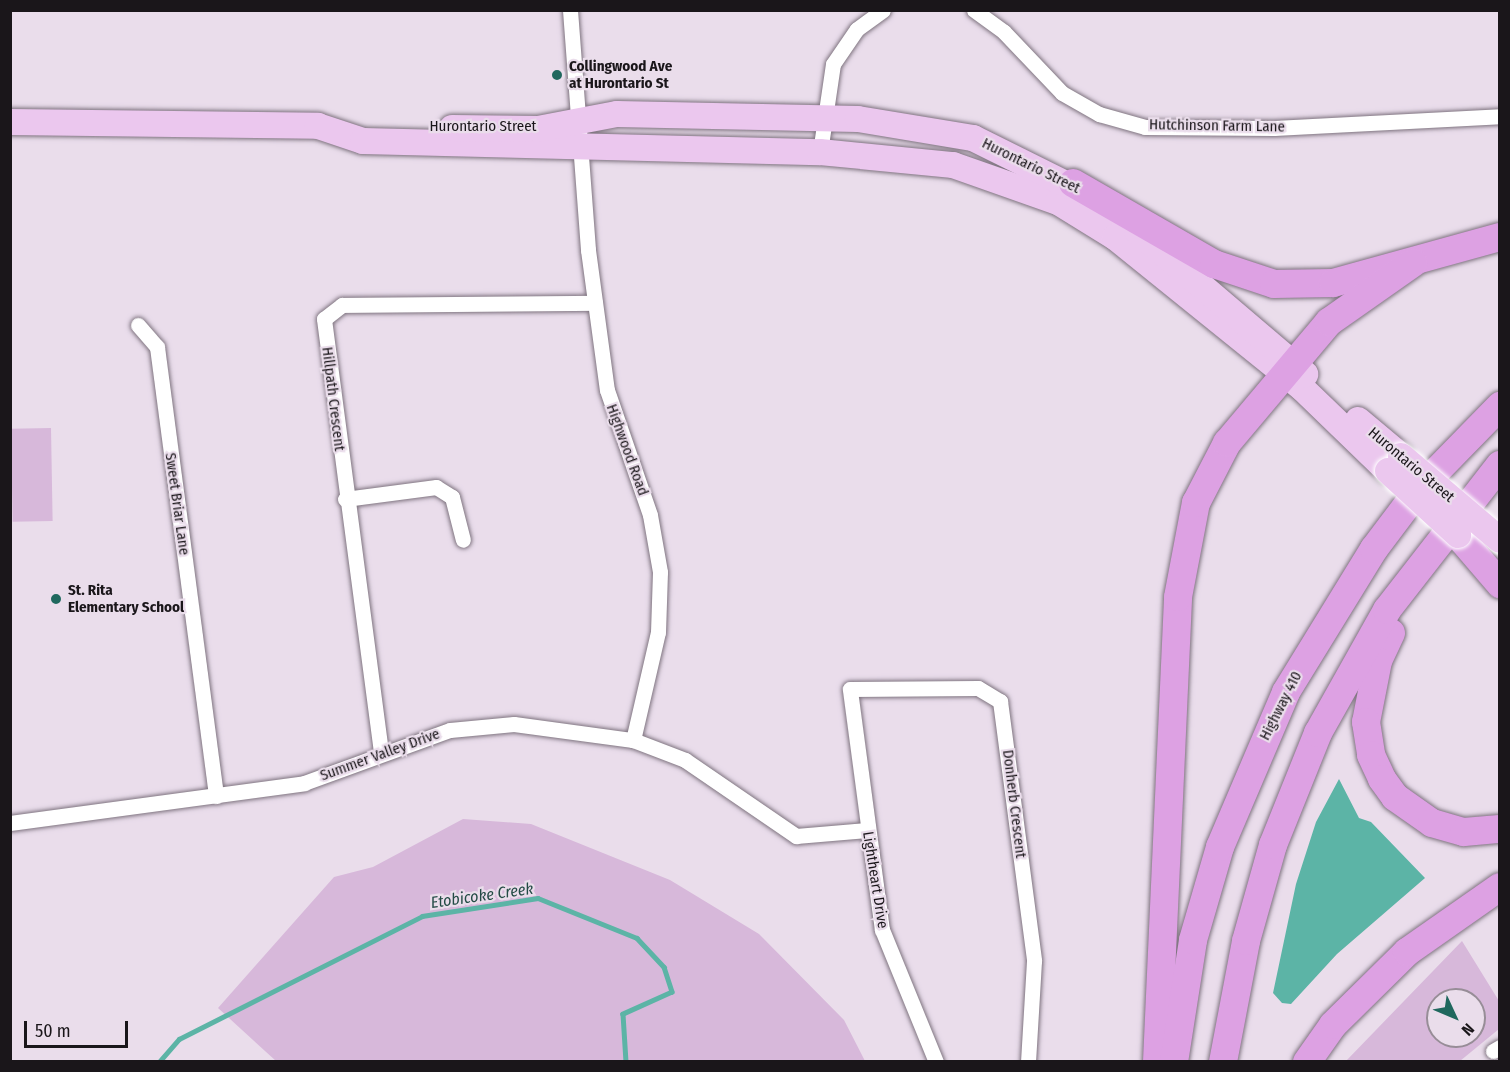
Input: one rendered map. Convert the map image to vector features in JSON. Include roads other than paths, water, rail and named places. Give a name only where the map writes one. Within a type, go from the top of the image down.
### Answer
[{"type":"highway","points":[[1072,183],[1211,263],[1250,279],[1298,286],[1332,283],[1413,263],[1500,237]]},
{"type":"highway","points":[[1157,1062],[1177,609],[1187,532],[1221,453],[1288,368],[1340,310],[1413,263]]},
{"type":"highway","name":"Highway 410","points":[[1174,1062],[1193,940],[1220,847],[1286,692],[1374,549],[1420,488],[1500,406]]},
{"type":"highway","points":[[1223,1062],[1246,941],[1273,845],[1318,733],[1387,610],[1476,490],[1500,465]]},
{"type":"highway","points":[[1476,490],[1392,630],[1378,662],[1366,722],[1371,755],[1382,780],[1414,814],[1464,832],[1500,829]]},
{"type":"highway","points":[[1458,535],[1495,564]]},
{"type":"highway","points":[[1307,1062],[1333,1025],[1407,952],[1500,887]]},
{"type":"main road","name":"Hurontario Street","points":[[332,132],[363,126],[538,129],[618,114],[909,125],[973,138],[1072,183],[1170,256],[1288,368],[1395,464],[1495,564]]},
{"type":"main road","name":"Hurontario Street","points":[[10,122],[318,126],[363,141],[820,152],[953,165],[1058,202],[1144,259],[1288,368]]},
{"type":"main road","name":"Hurontario Street","points":[[1395,464],[1458,535]]},
{"type":"street","name":"Highwood Road","points":[[570,10],[595,303],[613,418],[650,515],[660,572],[658,632],[633,740]]},
{"type":"street","points":[[820,152],[825,91],[839,51],[857,29],[883,10]]},
{"type":"street","name":"Hutchinson Farm Lane","points":[[974,10],[1004,32],[1062,93],[1099,114],[1145,127],[1274,128],[1500,116]]},
{"type":"street","name":"Hillpath Crescent","points":[[381,752],[345,500],[324,327],[331,311],[342,305],[595,303]]},
{"type":"street","name":"Sweet Briar Lane","points":[[138,325],[157,348],[216,796]]},
{"type":"street","points":[[345,500],[436,487],[456,504],[463,540]]},
{"type":"street","name":"Donherb Crescent","points":[[850,689],[978,688],[1000,701],[1034,961],[1029,1062]]},
{"type":"street","name":"Lightheart Drive","points":[[850,689],[867,830],[885,940],[936,1062]]},
{"type":"street","name":"Summer Valley Drive","points":[[10,823],[304,783],[381,752],[450,729],[483,726],[550,727],[633,740],[707,771],[796,836],[867,830]]},
{"type":"waterway","name":"Etobicoke Creek","points":[[159,1062],[179,1039],[422,916],[538,898],[637,938],[664,967],[672,992],[623,1014],[626,1062]]},
{"type":"place","name":"Collingwood Ave at Hurontario St","points":[[557,75]]},
{"type":"place","name":"St. Rita Elementary School","points":[[56,599]]}]
